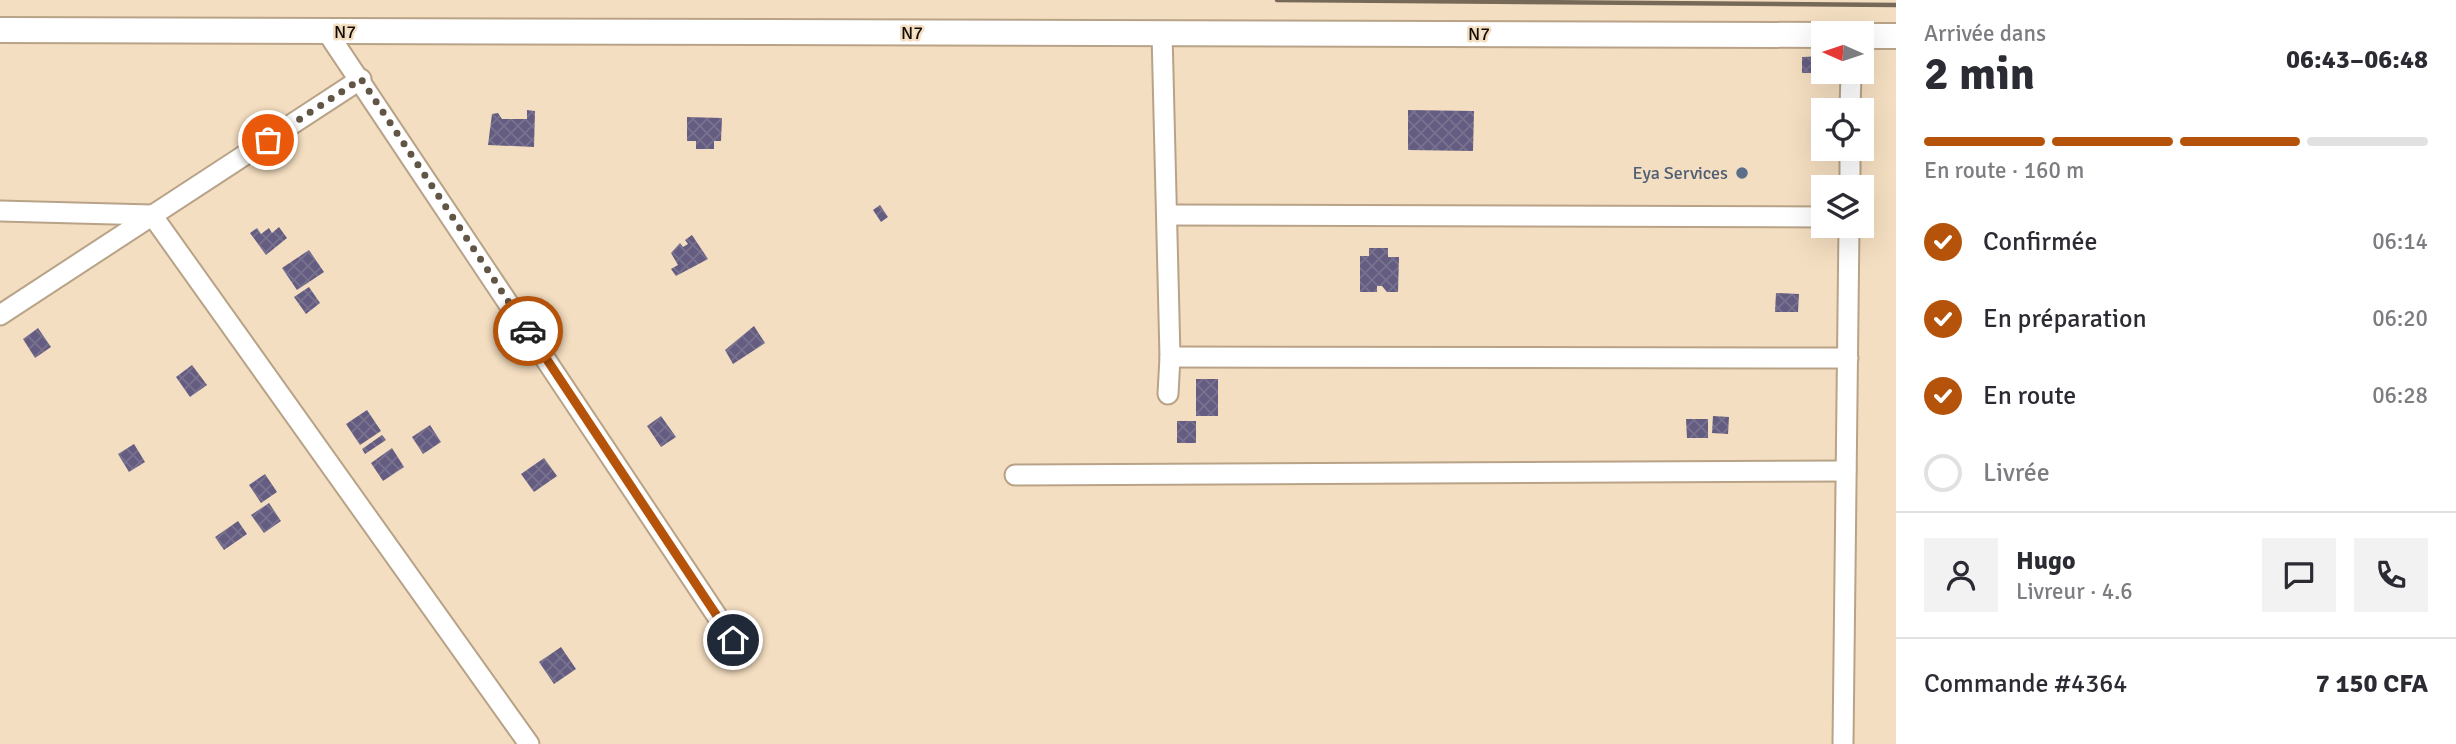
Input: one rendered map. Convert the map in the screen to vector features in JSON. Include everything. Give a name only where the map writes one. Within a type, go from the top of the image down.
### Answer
[{"type":"main road","name":"N7","points":[[0,30],[1811,35]]},
{"type":"main road","points":[[1874,36],[1896,36]]},
{"type":"street","points":[[327,32],[361,79],[733,640]]},
{"type":"street","points":[[1162,33],[1170,357],[1168,394]]},
{"type":"street","points":[[0,315],[361,79]]},
{"type":"street","points":[[0,211],[152,215]]},
{"type":"street","points":[[152,215],[529,744]]},
{"type":"street","points":[[1167,215],[1811,216]]},
{"type":"street","points":[[1843,744],[1849,238]]},
{"type":"street","points":[[1170,357],[1848,358]]},
{"type":"street","points":[[1015,475],[1846,471]]},
{"type":"building","points":[[1802,57],[1811,57],[1811,73],[1802,73]]},
{"type":"building","points":[[527,110],[535,111],[534,147],[488,145],[492,114],[498,113],[502,119],[527,119]]},
{"type":"building","points":[[1408,110],[1474,111],[1473,151],[1408,150]]},
{"type":"building","points":[[687,117],[722,118],[721,141],[714,141],[714,149],[696,149],[696,141],[687,141]]},
{"type":"building","points":[[880,205],[888,217],[881,222],[873,210]]},
{"type":"building","points":[[279,227],[287,238],[266,255],[250,233],[257,228],[261,234],[269,228],[272,233]]},
{"type":"building","points":[[692,235],[708,259],[676,276],[671,269],[678,265],[671,253],[680,243],[683,247],[688,244],[685,240]]},
{"type":"building","points":[[1369,248],[1388,248],[1388,257],[1399,257],[1398,292],[1387,292],[1382,286],[1377,286],[1377,292],[1360,292],[1360,256],[1369,256]]},
{"type":"building","points":[[309,250],[324,272],[297,290],[282,268]]},
{"type":"building","points":[[309,287],[320,303],[306,314],[294,297]]},
{"type":"building","points":[[1776,293],[1799,294],[1798,312],[1775,312]]},
{"type":"building","points":[[754,326],[765,343],[733,364],[725,350]]},
{"type":"building","points":[[38,328],[51,347],[35,358],[23,339]]},
{"type":"building","points":[[192,365],[207,385],[190,397],[176,377]]},
{"type":"building","points":[[1196,379],[1218,379],[1218,416],[1196,416]]},
{"type":"building","points":[[367,410],[381,431],[360,445],[346,424]]},
{"type":"building","points":[[661,416],[676,437],[661,447],[647,426]]},
{"type":"building","points":[[1713,416],[1729,417],[1728,434],[1712,433]]},
{"type":"building","points":[[1686,419],[1708,419],[1708,438],[1687,438]]},
{"type":"building","points":[[1177,421],[1196,421],[1196,443],[1177,443]]},
{"type":"building","points":[[430,425],[441,442],[423,454],[412,437]]},
{"type":"building","points":[[382,435],[386,440],[365,454],[362,449]]},
{"type":"building","points":[[134,444],[145,462],[129,472],[118,454]]},
{"type":"building","points":[[392,448],[404,467],[383,481],[371,463]]},
{"type":"building","points":[[544,458],[557,476],[534,492],[521,474]]},
{"type":"building","points":[[265,474],[277,492],[261,503],[249,485]]},
{"type":"building","points":[[269,503],[281,521],[264,533],[251,515]]},
{"type":"building","points":[[238,521],[247,534],[224,550],[215,537]]},
{"type":"building","points":[[561,647],[576,669],[554,684],[539,662]]},
{"type":"railway","points":[[1277,0],[1896,5]]},
{"type":"way so far","points":[[268,140],[361,79],[528,331]]},
{"type":"place","name":"Eya Services","points":[[1742,173]]},
{"type":"route","points":[[528,331],[733,640]]}]
